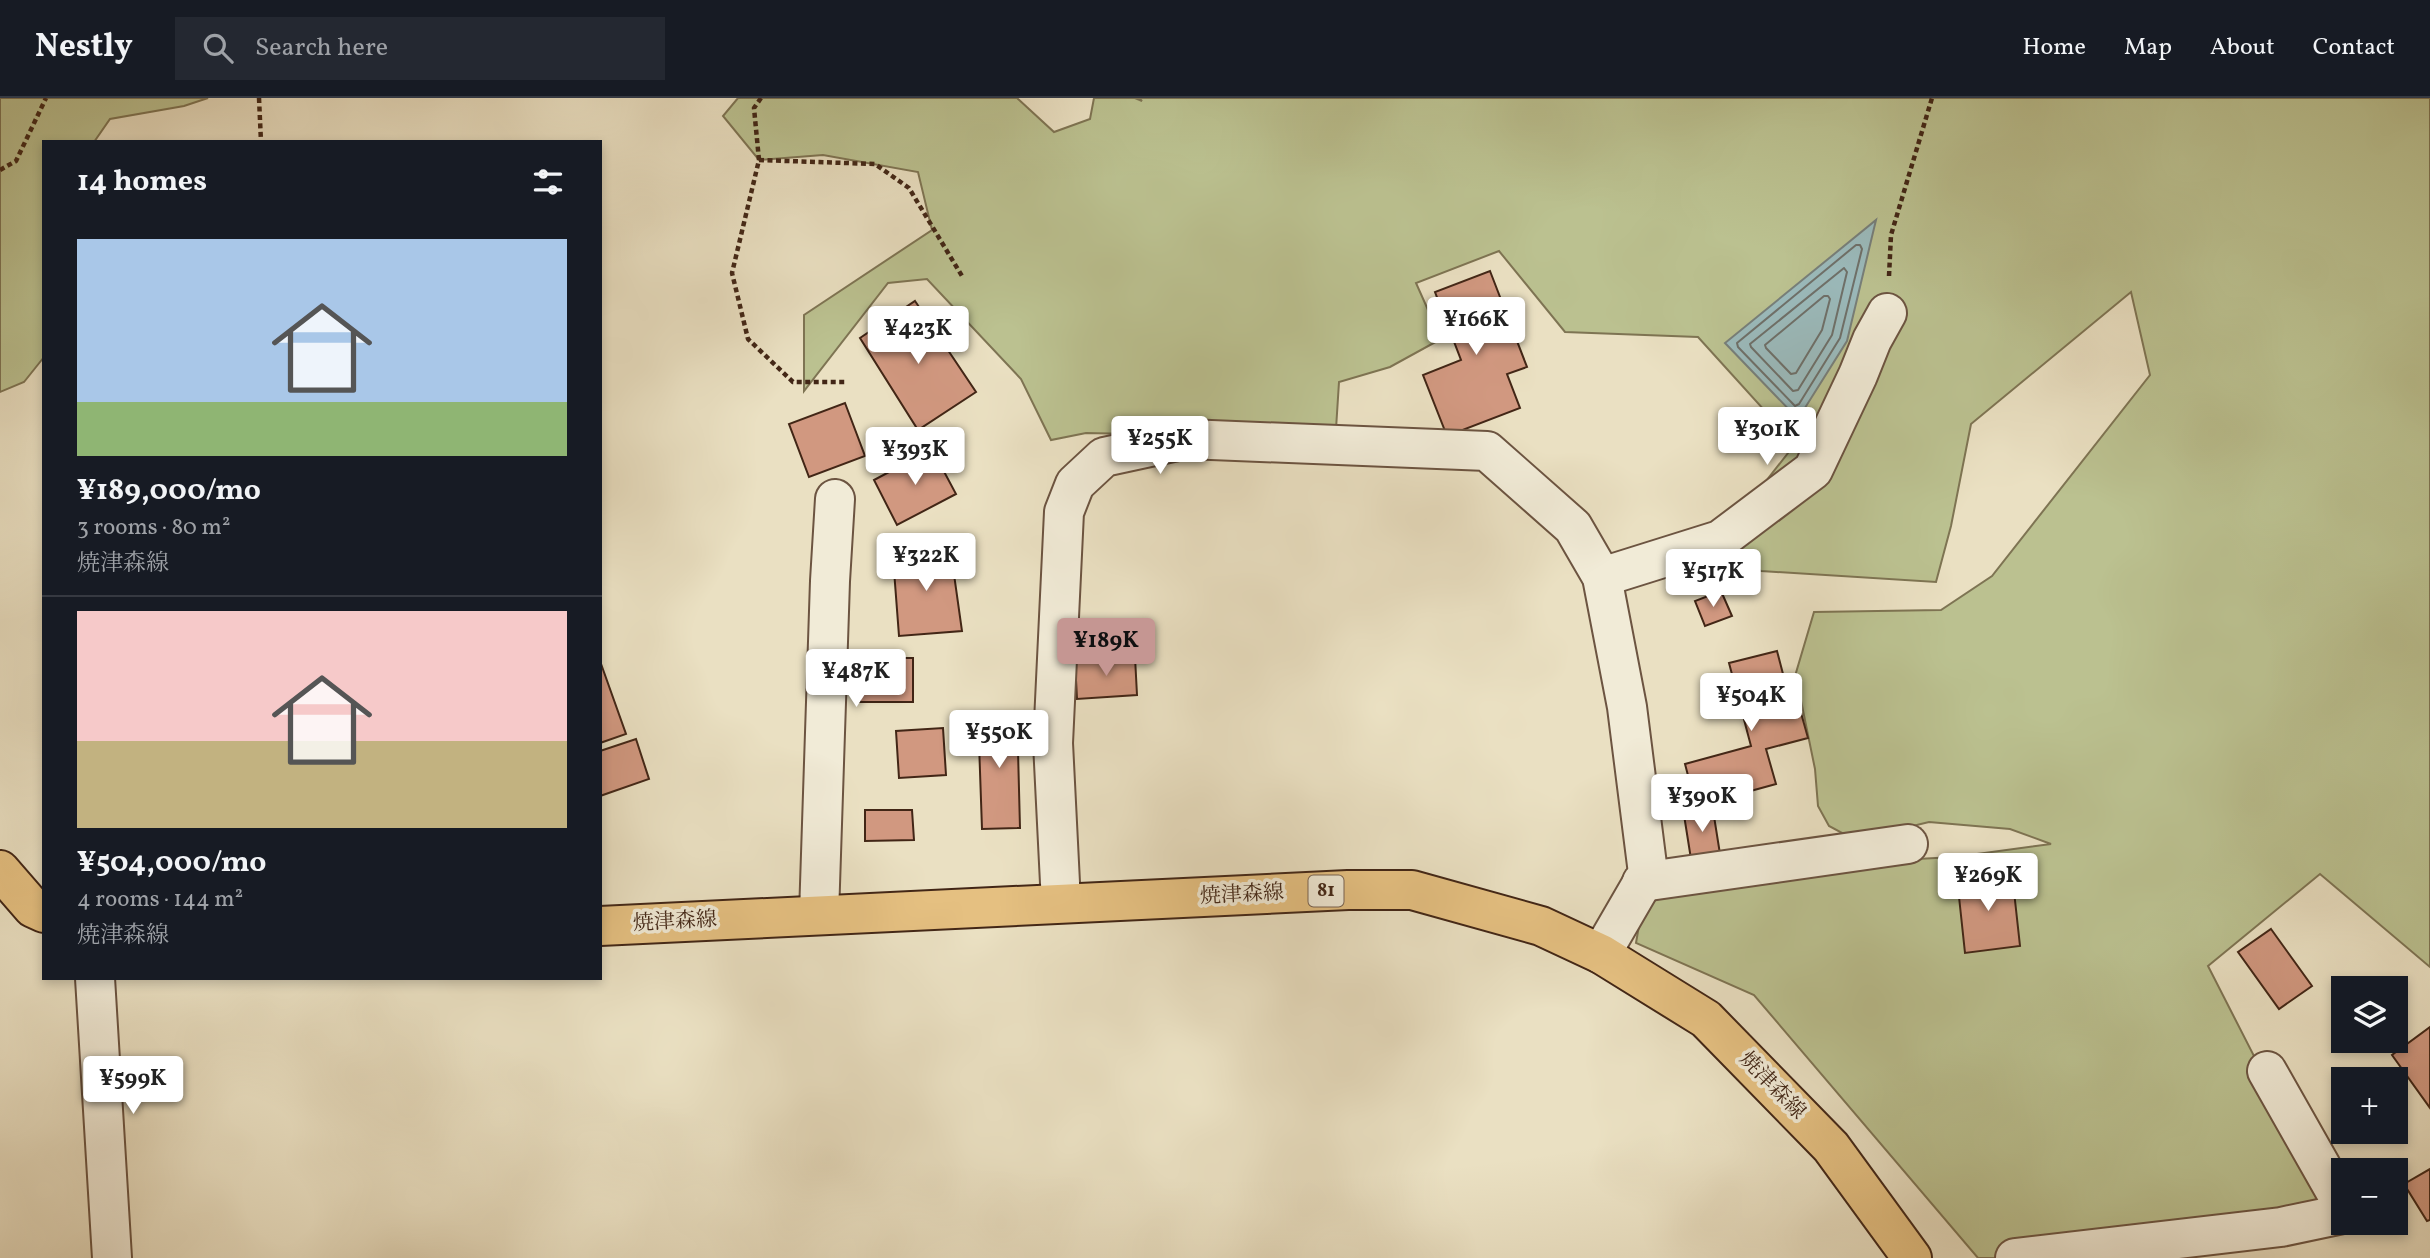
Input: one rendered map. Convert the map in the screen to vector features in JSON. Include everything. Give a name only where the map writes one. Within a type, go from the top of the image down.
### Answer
[{"type":"main road","points":[[0,870],[33,908],[42,912]]},
{"type":"main road","name":"焼津森線","points":[[602,926],[1348,890],[1412,891],[1541,926],[1601,954],[1706,1019],[1831,1147],[1912,1258]]},
{"type":"street","points":[[1602,577],[1720,540],[1813,470],[1886,313]]},
{"type":"street","points":[[1061,903],[1053,744],[1064,512],[1075,484],[1104,457],[1187,439],[1487,451],[1573,527],[1602,577],[1627,707],[1648,873],[1601,954]]},
{"type":"street","points":[[819,915],[835,499]]},
{"type":"street","points":[[1642,883],[1908,844]]},
{"type":"street","points":[[95,980],[112,1258]]},
{"type":"street","points":[[2267,1071],[2331,1184]]},
{"type":"street","points":[[2015,1258],[2281,1227],[2331,1217]]},
{"type":"path","points":[[0,170],[16,161],[46,98]]},
{"type":"path","points":[[259,98],[261,140]]},
{"type":"path","points":[[761,98],[754,108],[759,160],[732,273],[748,339],[793,382],[847,382]]},
{"type":"path","points":[[1886,313],[1891,234],[1932,98]]},
{"type":"path","points":[[759,160],[875,164],[909,188],[962,276]]},
{"type":"green space","points":[[0,98],[208,98],[184,106],[110,119],[95,140],[42,140],[42,360],[24,382],[0,392]]},
{"type":"green space","points":[[738,98],[1017,98],[1054,132],[1090,119],[1094,98],[1135,98],[1142,101],[1139,98],[2430,98],[2430,967],[2320,874],[2208,966],[2328,1201],[2026,1258],[1978,1258],[1754,995],[1636,943],[1648,873],[1955,857],[2051,844],[2010,829],[1929,822],[1855,840],[1829,826],[1818,806],[1815,769],[1799,691],[1790,693],[1814,612],[1941,610],[1992,576],[2150,375],[2131,292],[1971,424],[1951,526],[1936,582],[1761,571],[1720,540],[1795,444],[1698,337],[1565,332],[1499,251],[1416,283],[1441,339],[1390,367],[1339,382],[1336,429],[1086,433],[1051,440],[1021,379],[927,279],[888,283],[804,391],[804,315],[932,230],[918,172],[823,155],[759,160],[723,116]]},
{"type":"water","points":[[1876,220],[1847,341],[1798,419],[1725,343]]},
{"type":"building","points":[[1490,271],[1527,367],[1507,374],[1520,408],[1447,436],[1423,375],[1461,360],[1435,292]]},
{"type":"building","points":[[915,301],[976,392],[918,430],[860,338]]},
{"type":"building","points":[[845,403],[865,456],[809,477],[789,424]]},
{"type":"building","points":[[932,449],[956,494],[897,525],[874,480]]},
{"type":"building","points":[[950,546],[962,631],[899,636],[893,557]]},
{"type":"building","points":[[1721,591],[1732,616],[1705,626],[1695,601]]},
{"type":"building","points":[[1777,651],[1789,697],[1796,695],[1808,738],[1766,749],[1776,784],[1696,806],[1685,764],[1751,746],[1729,663]]},
{"type":"building","points":[[1135,657],[1137,695],[1077,699],[1075,661]]},
{"type":"building","points":[[860,658],[913,658],[913,702],[860,702]]},
{"type":"building","points":[[602,667],[626,734],[602,742]]},
{"type":"building","points":[[1017,712],[1020,828],[982,829],[978,714]]},
{"type":"building","points":[[943,728],[946,775],[899,778],[896,731]]},
{"type":"building","points":[[636,739],[649,779],[602,795],[602,750]]},
{"type":"building","points":[[865,810],[912,810],[914,840],[865,841]]},
{"type":"building","points":[[1713,810],[1720,854],[1691,859],[1684,815]]},
{"type":"building","points":[[2012,873],[2020,946],[1965,953],[1957,878]]},
{"type":"building","points":[[2271,929],[2312,986],[2279,1009],[2238,952]]},
{"type":"building","points":[[2430,1027],[2430,1108],[2408,1077],[2408,1067],[2401,1067],[2392,1055],[2408,1053],[2408,1043]]},
{"type":"building","points":[[2430,1169],[2430,1220],[2427,1221],[2408,1190],[2408,1182]]}]
